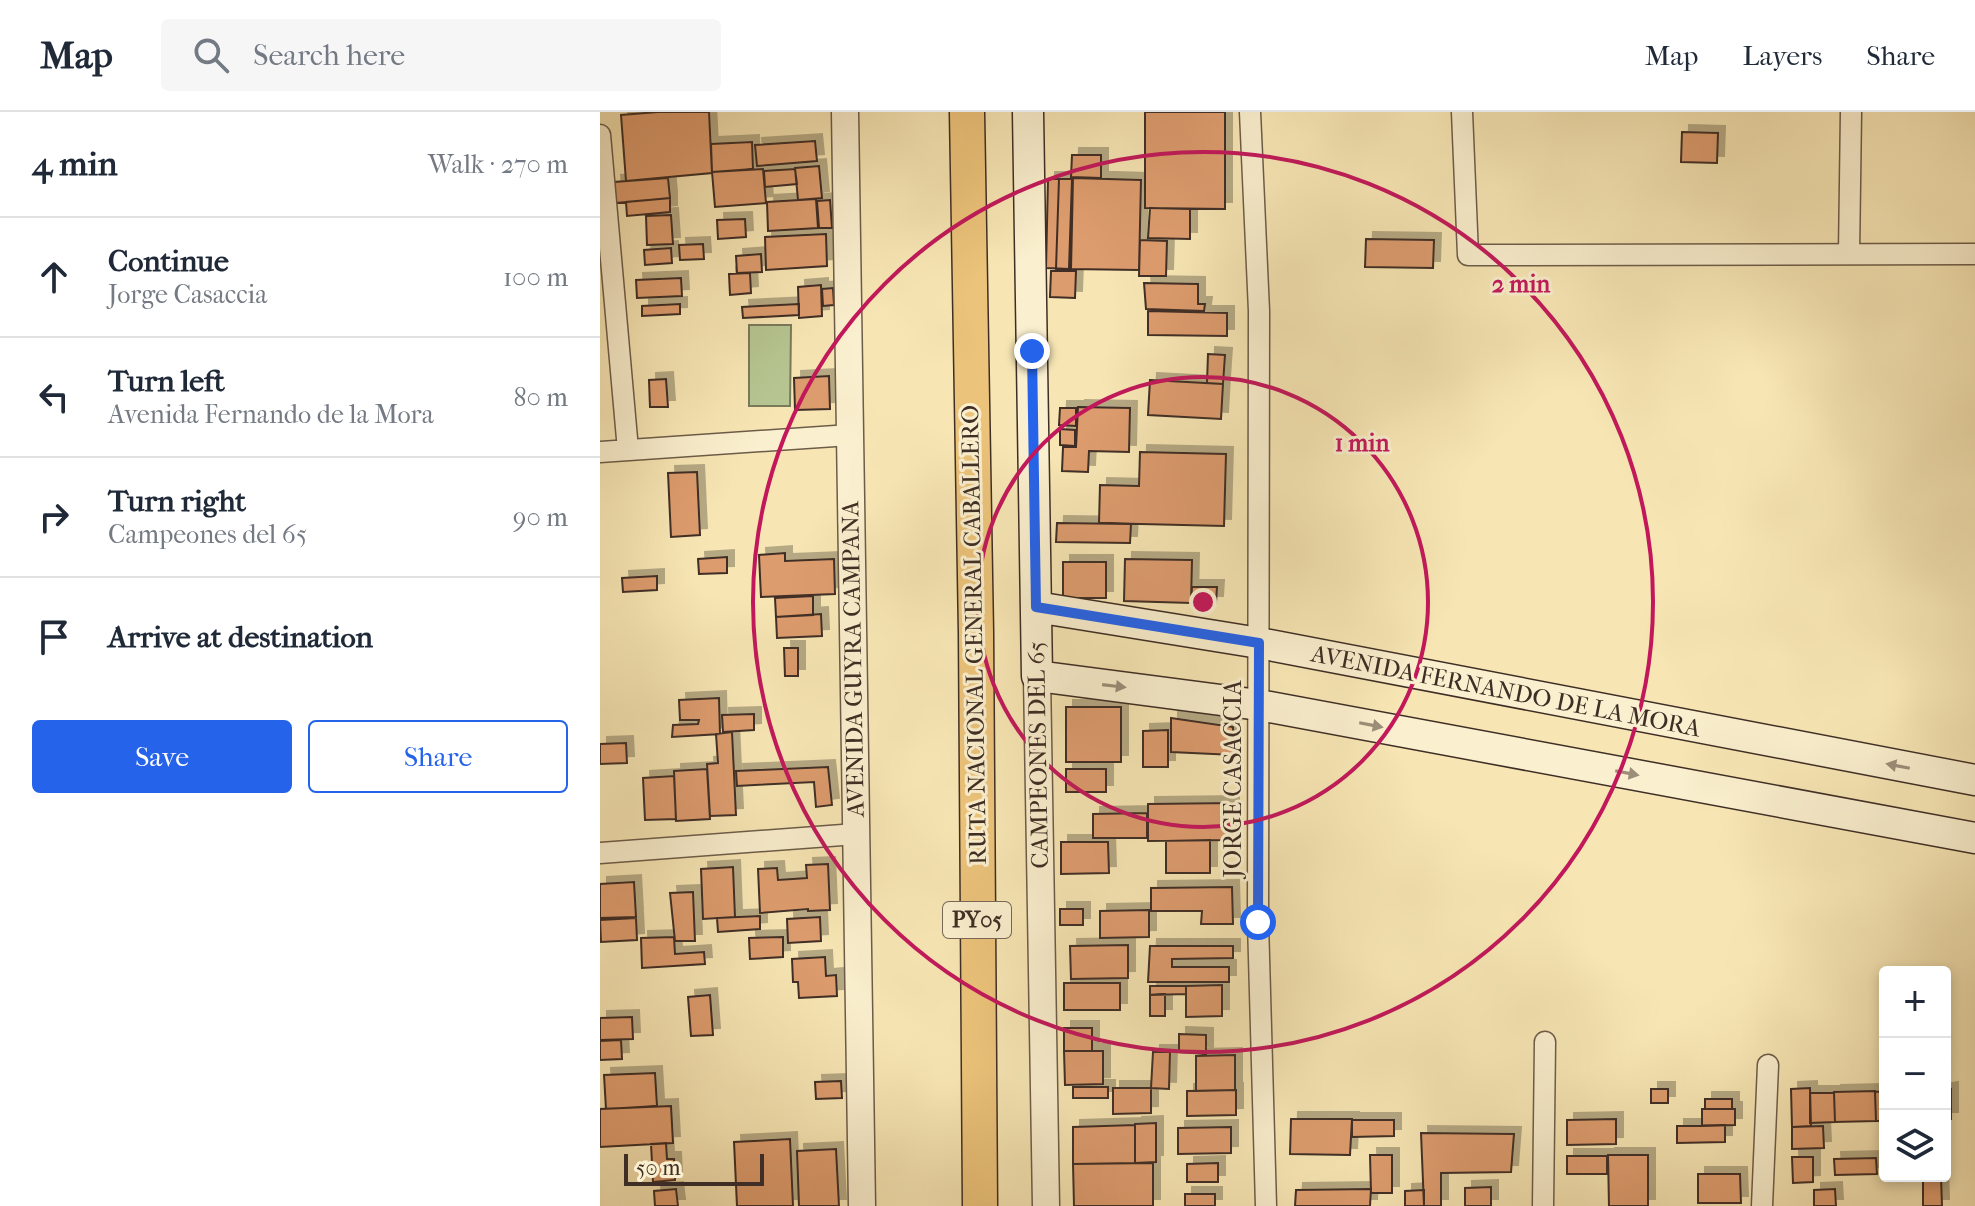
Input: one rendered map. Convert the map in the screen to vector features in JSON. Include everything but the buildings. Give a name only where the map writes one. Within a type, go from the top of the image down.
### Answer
[{"type":"highway","name":"RUTA NACIONAL GENERAL CABALLERO","points":[[967,112],[976,633],[980,1206]]},
{"type":"main road","name":"CAMPEONES DEL 65","points":[[1028,112],[1037,676]]},
{"type":"main road","name":"AVENIDA FERNANDO DE LA MORA","points":[[1036,607],[1259,643],[1975,780]]},
{"type":"main road","points":[[1037,676],[1259,705],[1975,838]]},
{"type":"street","name":"AVENIDA GUYRA CAMPANA","points":[[845,112],[862,1206]]},
{"type":"street","name":"JORGE CASACCIA","points":[[1250,112],[1259,311],[1258,922],[1266,1206]]},
{"type":"street","points":[[1462,112],[1468,255],[1975,254]]},
{"type":"street","points":[[1849,254],[1851,112]]},
{"type":"street","points":[[600,135],[628,450]]},
{"type":"street","points":[[600,452],[850,435]]},
{"type":"street","name":"CAMPEONES DEL 65","points":[[1037,676],[1046,1206]]},
{"type":"street","points":[[600,853],[856,834]]},
{"type":"street","points":[[1543,1206],[1545,1042]]},
{"type":"street","points":[[1762,1206],[1768,1065]]},
{"type":"green space","points":[[749,325],[791,325],[790,406],[749,406]]},
{"type":"route","points":[[1032,351],[1036,607],[1259,643],[1258,922]]}]
